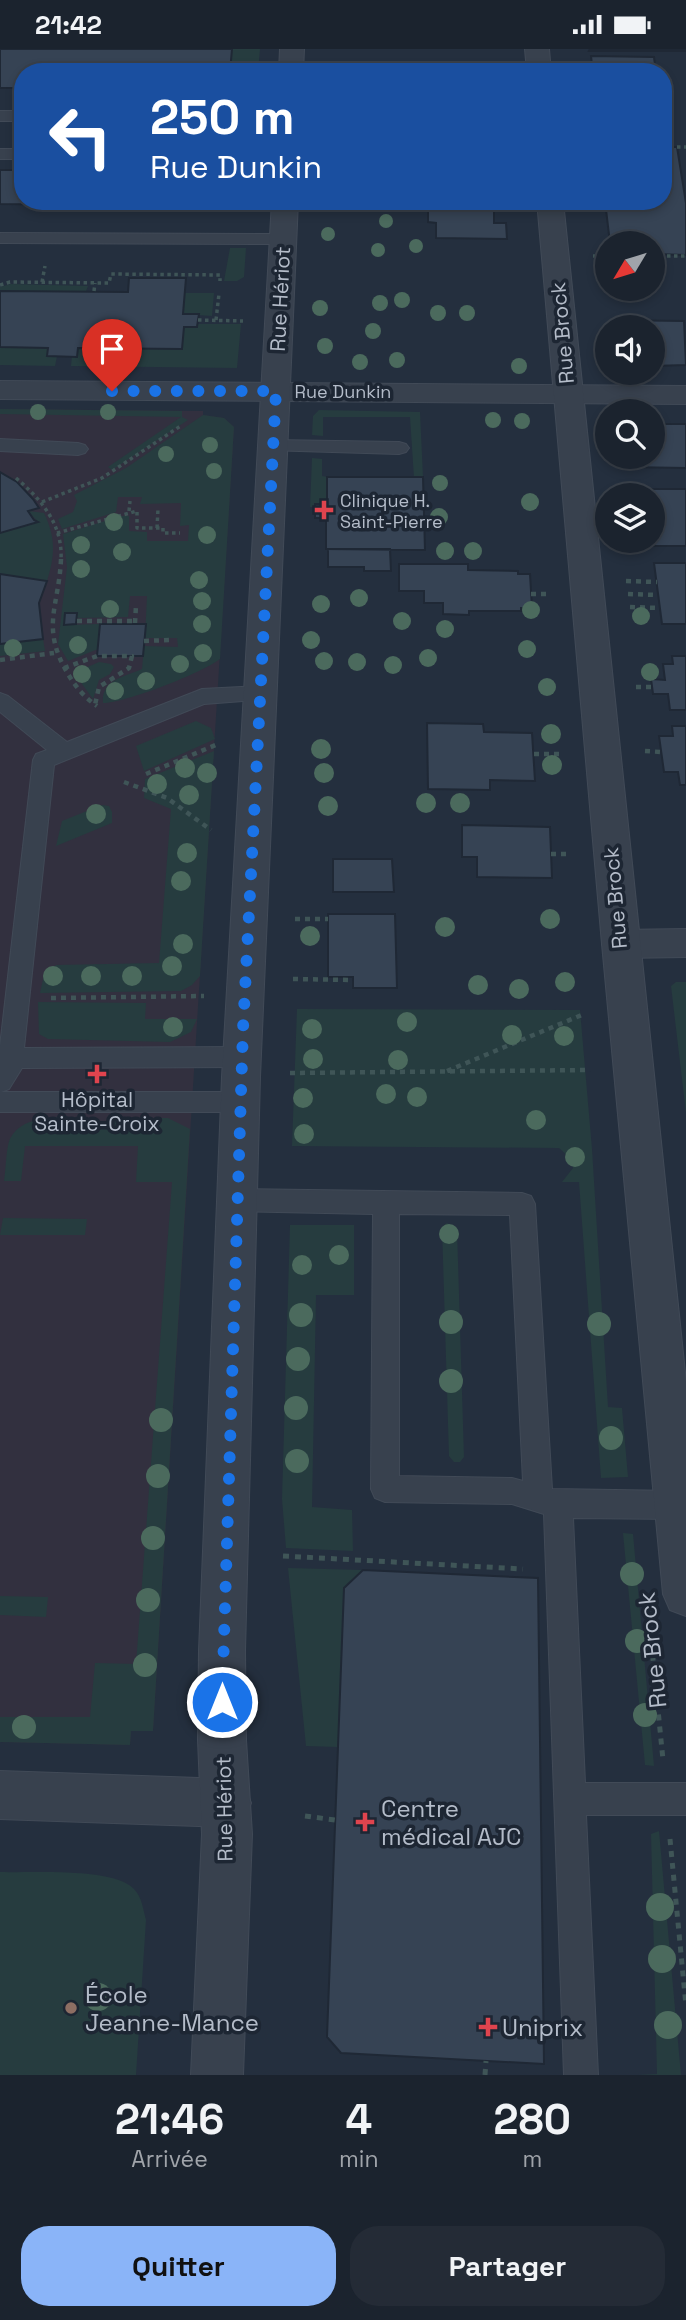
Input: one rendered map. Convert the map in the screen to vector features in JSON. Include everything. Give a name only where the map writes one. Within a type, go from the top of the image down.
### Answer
[{"type":"street","name":"Rue Hériot","points":[[217,2075],[227,1803],[222,1740],[222,1651],[240,1102],[285,210]]},
{"type":"street","name":"Rue Brock","points":[[551,210],[620,944],[677,1422],[677,1505],[686,1585]]},
{"type":"street","name":"Rue Dunkin","points":[[0,390],[686,395]]},
{"type":"street","points":[[620,944],[686,943]]},
{"type":"street","points":[[0,1795],[227,1803]]},
{"type":"lane","points":[[0,238],[283,239]]},
{"type":"lane","points":[[0,446],[78,449]]},
{"type":"lane","points":[[273,446],[399,448]]},
{"type":"lane","points":[[0,1082],[10,1067],[6,1057],[44,760],[202,697],[260,694]]},
{"type":"lane","points":[[0,701],[64,752]]},
{"type":"lane","points":[[6,1057],[243,1057]]},
{"type":"lane","points":[[0,1103],[240,1102]]},
{"type":"lane","points":[[237,1200],[522,1204],[570,1799],[581,2075]]},
{"type":"lane","points":[[387,1203],[385,1489],[512,1491],[548,1501],[677,1505]]},
{"type":"lane","points":[[570,1799],[686,1799]]},
{"type":"path","points":[[586,256],[595,256]]},
{"type":"path","points":[[665,256],[686,256]]},
{"type":"path","points":[[0,285],[10,282],[109,283],[111,274],[220,275],[220,281]]},
{"type":"path","points":[[94,291],[95,283]]},
{"type":"path","points":[[216,320],[219,294]]},
{"type":"path","points":[[198,320],[246,321]]},
{"type":"path","points":[[42,502],[112,473],[188,420]]},
{"type":"path","points":[[8,473],[42,502],[57,533],[59,575],[50,631],[54,653],[86,699],[102,707]]},
{"type":"path","points":[[129,512],[130,501]]},
{"type":"path","points":[[157,528],[158,509]]},
{"type":"path","points":[[57,533],[136,511],[136,528],[163,528],[163,533],[180,533]]},
{"type":"path","points":[[622,581],[657,582]]},
{"type":"path","points":[[531,594],[551,594]]},
{"type":"path","points":[[623,594],[659,594]]},
{"type":"path","points":[[77,621],[134,621],[134,624],[136,605]]},
{"type":"path","points":[[625,607],[660,608]]},
{"type":"path","points":[[144,641],[169,641]]},
{"type":"path","points":[[0,660],[54,653]]},
{"type":"path","points":[[64,668],[97,656],[132,656],[130,668],[99,687],[95,705]]},
{"type":"path","points":[[633,687],[653,687]]},
{"type":"path","points":[[146,774],[219,743]]},
{"type":"path","points":[[639,751],[661,752]]},
{"type":"path","points":[[534,754],[564,754]]},
{"type":"path","points":[[124,782],[167,797],[214,832]]},
{"type":"path","points":[[551,854],[572,854]]},
{"type":"path","points":[[295,919],[328,919]]},
{"type":"path","points":[[293,979],[353,980]]},
{"type":"path","points":[[38,998],[204,996]]},
{"type":"path","points":[[442,1072],[585,1014]]},
{"type":"path","points":[[290,1073],[591,1070]]},
{"type":"path","points":[[283,1556],[526,1569]]},
{"type":"path","points":[[485,1567],[485,1576]]},
{"type":"path","name":"Rue Brock","points":[[648,1618],[663,1767]]},
{"type":"path","points":[[305,1816],[335,1820]]},
{"type":"path","points":[[670,1830],[686,2006]]},
{"type":"path","points":[[485,2075],[486,2061]]},
{"type":"shaded area","name":"Hôpital Sainte-Croix","points":[[0,409],[203,411],[203,415],[224,418],[234,427],[153,1731],[131,1731],[130,1745],[0,1742]]},
{"type":"green space","points":[[232,49],[260,49],[259,63],[231,63]]},
{"type":"green space","points":[[230,248],[246,248],[244,277],[237,281],[224,281]]},
{"type":"green space","points":[[11,284],[88,286],[86,291],[0,291],[0,287]]},
{"type":"green space","points":[[184,293],[214,293],[212,316],[183,314]]},
{"type":"green space","points":[[198,324],[241,324],[237,368],[71,366],[72,356],[77,356],[78,348],[181,349],[184,327],[197,327]]},
{"type":"green space","points":[[0,347],[48,348],[47,356],[57,356],[55,366],[0,365]]},
{"type":"green space","points":[[0,409],[182,411],[182,417],[188,420],[112,470],[108,467],[181,417],[0,414]]},
{"type":"green space","points":[[319,410],[420,412],[423,477],[414,478],[410,417],[323,417],[323,436],[312,435],[313,416]]},
{"type":"green space","points":[[203,415],[224,418],[234,427],[220,659],[163,686],[103,703],[103,695],[110,684],[142,669],[144,646],[178,647],[177,638],[145,638],[147,596],[130,596],[128,617],[77,618],[77,613],[65,613],[65,625],[100,624],[98,649],[68,661],[58,644],[67,567],[63,534],[121,516],[129,516],[129,531],[147,532],[147,541],[188,541],[189,525],[180,526],[181,503],[140,504],[142,497],[118,497],[116,512],[62,529],[58,519],[73,512],[77,501],[74,495],[126,468]]},
{"type":"green space","points":[[312,458],[322,459],[322,476],[327,477],[327,504],[315,504],[315,507],[310,507]]},
{"type":"green space","points":[[28,511],[44,513],[51,531],[53,555],[47,581],[0,574],[0,533],[38,522]]},
{"type":"green space","points":[[43,639],[45,651],[0,656],[0,644]]},
{"type":"green space","points":[[99,662],[114,667],[110,674],[99,680],[93,699],[74,673]]},
{"type":"green space","points":[[196,721],[211,728],[215,739],[144,771],[136,746]]},
{"type":"green space","points":[[214,751],[200,976],[192,985],[181,991],[40,993],[44,975],[56,965],[159,963],[171,809],[144,798],[145,779]]},
{"type":"green space","points":[[102,805],[109,806],[112,823],[56,846],[62,821]]},
{"type":"green space","points":[[676,982],[686,982],[686,1113],[671,986]]},
{"type":"green space","points":[[38,1002],[146,1003],[145,1019],[197,1019],[191,1032],[170,1042],[48,1039],[39,1034]]},
{"type":"green space","points":[[297,1009],[580,1010],[592,1149],[608,1407],[622,1408],[628,1477],[601,1478],[579,1182],[562,1182],[573,1168],[570,1158],[559,1148],[292,1146]]},
{"type":"green space","points":[[67,1116],[68,1125],[113,1125],[114,1118],[168,1118],[190,1129],[153,1731],[131,1731],[130,1745],[0,1742],[0,1717],[90,1717],[95,1663],[136,1664],[172,1182],[136,1182],[138,1146],[25,1146],[21,1181],[4,1181],[8,1145],[16,1131],[36,1120]]},
{"type":"green space","points":[[3,1218],[87,1219],[85,1235],[0,1235]]},
{"type":"green space","points":[[447,1223],[457,1229],[464,1457],[460,1462],[454,1462],[449,1456],[442,1227]]},
{"type":"green space","points":[[290,1225],[354,1225],[354,1295],[316,1295],[312,1507],[352,1510],[353,1551],[286,1548],[282,1499]]},
{"type":"green space","points":[[623,1533],[633,1534],[654,1766],[645,1765]]},
{"type":"green space","points":[[288,1568],[363,1570],[344,1588],[338,1747],[306,1746]]},
{"type":"green space","points":[[0,1596],[48,1597],[46,1617],[0,1615]]},
{"type":"green space","points":[[659,1831],[681,2075],[637,2075],[657,2074],[651,1834]]},
{"type":"green space","name":"École Jeanne-Mance","points":[[0,1872],[91,1874],[124,1882],[137,1892],[146,1920],[136,2075],[0,2075]]},
{"type":"building","points":[[0,49],[232,49],[231,63],[14,63],[14,88],[0,88]]},
{"type":"building","points":[[686,49],[686,51],[589,51]]},
{"type":"building","points":[[591,56],[654,57],[655,63],[592,63]]},
{"type":"building","points":[[672,147],[677,147],[686,203],[686,255],[665,254],[665,231],[609,231],[606,210],[672,210]]},
{"type":"building","points":[[0,170],[14,170],[14,204],[0,204]]},
{"type":"building","points":[[428,210],[494,210],[494,223],[506,223],[507,239],[436,238],[436,223],[428,222]]},
{"type":"building","points":[[129,278],[186,278],[183,314],[199,314],[197,327],[184,327],[182,349],[78,348],[77,357],[47,356],[48,348],[0,347],[0,291],[128,292]]},
{"type":"building","points":[[665,321],[684,321],[686,365],[665,366]]},
{"type":"building","points":[[665,424],[686,424],[686,468],[665,468]]},
{"type":"building","points":[[0,472],[17,482],[33,499],[39,508],[28,511],[38,522],[0,533]]},
{"type":"building","points":[[327,477],[423,477],[425,550],[326,549],[326,518],[315,518],[315,504],[327,504]]},
{"type":"building","points":[[665,489],[686,489],[686,546],[665,546]]},
{"type":"building","points":[[328,549],[390,549],[391,571],[364,571],[364,567],[328,567]]},
{"type":"building","points":[[654,563],[686,563],[686,624],[662,624]]},
{"type":"building","points":[[399,564],[468,564],[468,570],[518,571],[518,574],[530,574],[532,608],[521,608],[521,611],[469,611],[469,615],[443,614],[443,603],[424,603],[424,591],[399,591]]},
{"type":"building","points":[[0,574],[47,581],[39,603],[43,639],[0,644]]},
{"type":"building","points":[[65,613],[77,613],[76,624],[64,625]]},
{"type":"building","points":[[100,624],[146,624],[143,656],[97,656]]},
{"type":"building","points":[[672,656],[686,656],[686,710],[670,710],[668,694],[653,694],[651,679],[665,680],[663,664],[673,664]]},
{"type":"building","points":[[427,723],[483,724],[484,732],[532,733],[535,781],[490,780],[490,790],[428,789]]},
{"type":"building","points":[[672,726],[686,726],[686,785],[680,785],[678,772],[664,772],[659,736],[673,736]]},
{"type":"building","points":[[462,825],[550,827],[552,878],[477,877],[477,857],[462,857]]},
{"type":"building","points":[[333,859],[392,859],[394,892],[333,892]]},
{"type":"building","points":[[328,914],[395,914],[397,988],[353,988],[353,977],[328,977]]},
{"type":"building","points":[[363,1570],[538,1578],[544,2064],[341,2053],[327,2037],[344,1588]]},
{"type":"place","name":"Clinique H. Saint-Pierre","points":[[324,510]]},
{"type":"place","name":"Hôpital Sainte-Croix","points":[[97,1074]]},
{"type":"place","name":"Centre médical AJC","points":[[365,1822]]},
{"type":"place","name":"École Jeanne-Mance","points":[[71,2008]]},
{"type":"place","name":"Uniprix","points":[[488,2027]]},
{"type":"route","points":[[112,391],[276,391],[243,1029],[222,1702]]}]
